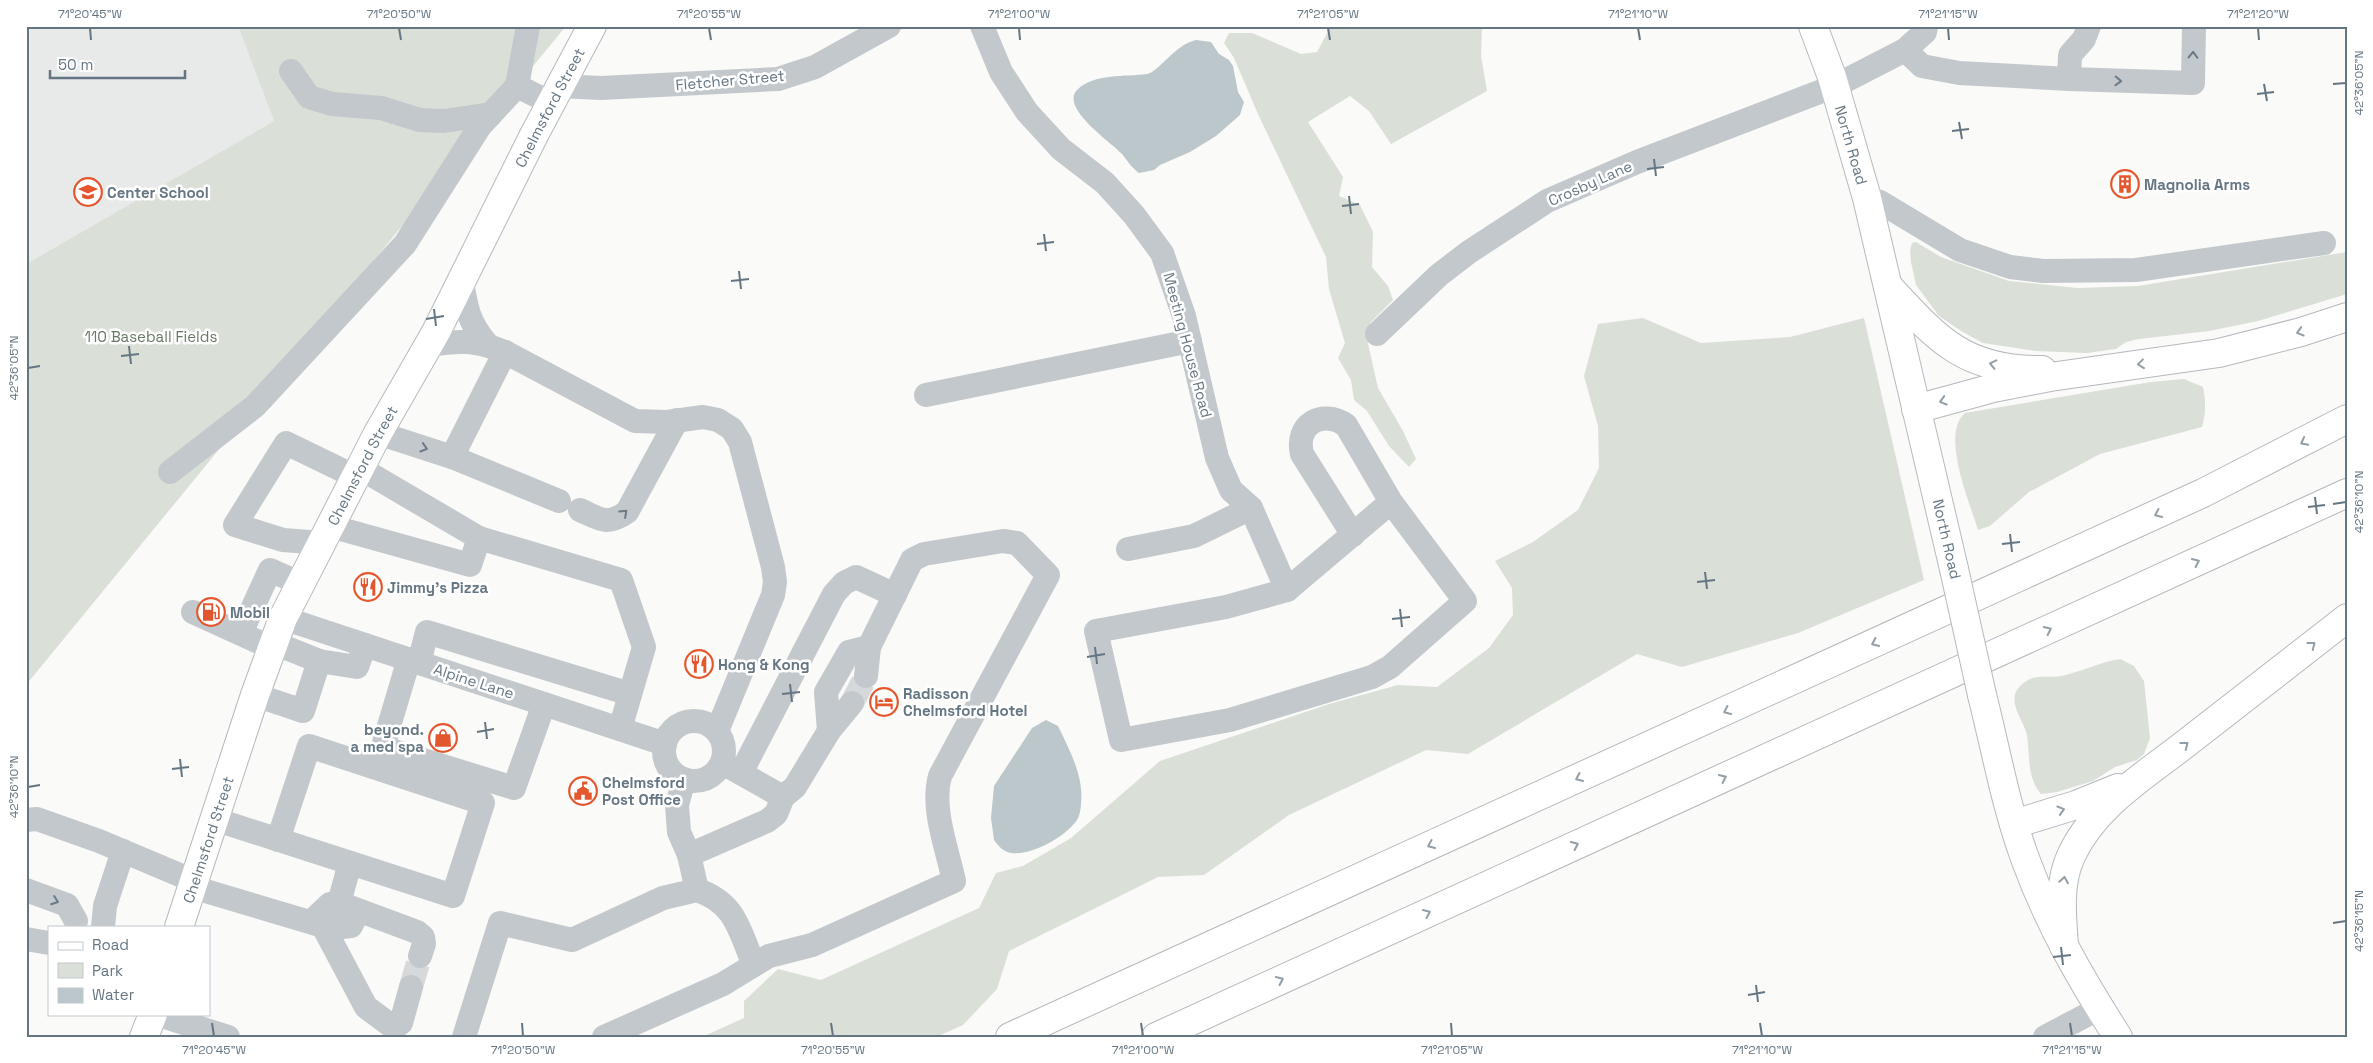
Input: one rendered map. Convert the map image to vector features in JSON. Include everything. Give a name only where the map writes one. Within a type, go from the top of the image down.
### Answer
[{"type":"main road","name":"Chelmsford Street","points":[[180,926],[214,819],[283,618],[378,434],[462,281],[555,94],[592,26]]},
{"type":"main road","name":"North Road","points":[[1813,26],[1835,86],[1867,198],[1982,695],[2014,824],[2030,872],[2064,946],[2118,1037]]},
{"type":"main road","points":[[1888,286],[1936,336],[1970,358],[1992,364],[2036,370],[2111,368]]},
{"type":"main road","points":[[1916,409],[1993,388],[2111,368],[2219,353],[2301,332],[2347,317]]},
{"type":"main road","points":[[1010,1037],[2203,493],[2347,419]]},
{"type":"main road","points":[[1156,1037],[2347,493]]},
{"type":"main road","points":[[2064,946],[2062,898],[2064,880],[2071,857],[2094,819],[2146,774],[2347,618]]},
{"type":"main road","points":[[2014,824],[2092,800],[2146,774]]},
{"type":"main road","points":[[1166,1037],[1241,998]]},
{"type":"main road","points":[[144,1037],[153,1016]]},
{"type":"street","points":[[170,472],[255,406],[405,244],[480,126],[517,86],[528,26]]},
{"type":"street","name":"Fletcher Street","points":[[555,94],[601,88],[778,79],[816,67],[889,26]]},
{"type":"street","name":"Meeting House Road","points":[[982,26],[1001,72],[1027,112],[1061,149],[1105,183],[1134,215],[1162,253],[1190,341],[1217,458],[1231,490],[1251,508]]},
{"type":"street","name":"Crosby Lane","points":[[1377,334],[1439,275],[1469,252],[1547,201],[1637,162],[1835,86],[1905,50],[1925,32],[1926,26]]},
{"type":"street","points":[[2069,80],[2070,55],[2084,39],[2089,26]]},
{"type":"street","points":[[1905,50],[1922,66],[1958,72],[2069,80],[2193,83],[2194,26]]},
{"type":"street","points":[[292,71],[309,97],[332,104],[381,108],[420,120],[444,121],[491,114]]},
{"type":"street","points":[[517,86],[555,94]]},
{"type":"street","points":[[1867,198],[1880,202],[1960,250],[1994,263],[2026,270],[2136,270],[2324,243]]},
{"type":"street","points":[[462,281],[467,314],[475,330],[496,348],[635,421],[704,417],[718,420],[732,429],[740,442],[773,567],[775,582],[773,595],[717,731]]},
{"type":"street","points":[[429,344],[454,340],[496,348]]},
{"type":"street","points":[[926,395],[1190,341]]},
{"type":"street","points":[[452,457],[496,348]]},
{"type":"street","points":[[1353,535],[1302,454],[1301,438],[1306,428],[1314,421],[1326,417],[1337,419],[1346,425],[1392,502],[1465,601],[1390,667],[1372,677],[1230,720],[1121,740],[1096,631],[1226,607],[1287,590],[1353,535],[1392,502]]},
{"type":"street","points":[[378,434],[452,457],[605,521],[617,520],[628,512],[677,420]]},
{"type":"street","points":[[479,538],[470,565],[326,534],[283,540],[235,525],[286,443],[358,472],[479,538],[621,580],[644,647],[620,729]]},
{"type":"street","points":[[1128,549],[1194,536],[1251,508],[1287,590]]},
{"type":"street","points":[[604,1037],[723,984],[769,956],[812,945],[954,881],[936,797],[940,776],[1048,574],[1016,543],[1003,541],[924,554],[912,560],[868,647],[866,676]]},
{"type":"street","points":[[240,633],[270,570],[300,584]]},
{"type":"street","points":[[731,768],[834,594],[844,583],[856,577],[895,595]]},
{"type":"street","points":[[193,612],[273,646],[319,661],[357,667],[365,644]]},
{"type":"street","name":"Alpine Lane","points":[[283,618],[665,744]]},
{"type":"street","points":[[380,758],[414,661],[427,632],[630,694]]},
{"type":"street","points":[[829,731],[826,692],[849,652],[868,647]]},
{"type":"street","points":[[256,695],[302,711],[319,661]]},
{"type":"street","points":[[689,855],[767,822],[776,814],[783,797],[795,787],[829,731],[852,703]]},
{"type":"street","points":[[278,840],[309,746],[380,758],[514,788],[544,704]]},
{"type":"street","points":[[731,768],[717,731],[710,725],[692,721],[674,728],[665,744],[666,761],[670,769],[684,779],[702,780],[717,770],[731,768],[783,797]]},
{"type":"street","points":[[214,819],[453,896],[483,803],[380,758]]},
{"type":"street","points":[[684,779],[677,805],[679,832],[689,855],[697,890]]},
{"type":"street","points":[[32,820],[124,851],[193,884],[318,923],[366,1007],[389,1024],[397,1026],[402,1023],[411,987]]},
{"type":"street","points":[[26,890],[67,905],[76,924],[86,913],[104,916],[124,851]]},
{"type":"street","points":[[347,906],[350,862]]},
{"type":"street","points":[[464,1037],[500,922],[572,940],[663,898],[697,890],[710,894],[728,908],[754,965]]},
{"type":"street","points":[[318,923],[330,904],[347,906],[417,932],[423,936],[424,944],[420,956]]},
{"type":"street","points":[[26,939],[48,943]]},
{"type":"street","points":[[2045,1037],[2100,1008]]},
{"type":"street","points":[[160,1016],[228,1037]]},
{"type":"shaded area","name":"Center School","points":[[26,26],[238,26],[274,121],[26,264]]},
{"type":"green space","name":"110 Baseball Fields","points":[[238,26],[566,26],[26,685],[26,264],[274,121]]},
{"type":"green space","points":[[1331,26],[1482,26],[1481,56],[1487,91],[1391,144],[1369,111],[1350,96],[1308,122],[1343,177],[1339,196],[1360,205],[1373,232],[1372,267],[1388,286],[1393,300],[1370,323],[1367,339],[1378,388],[1403,431],[1416,459],[1409,467],[1389,446],[1367,411],[1354,400],[1351,380],[1338,358],[1345,343],[1329,289],[1326,257],[1258,114],[1234,58],[1224,43],[1229,33],[1252,33],[1301,54],[1317,52]]},
{"type":"green space","points":[[1916,242],[1941,257],[2009,281],[2078,288],[2138,286],[2347,252],[2347,294],[2258,321],[2209,331],[2139,339],[2126,342],[2116,349],[2087,353],[2036,351],[1983,343],[1939,316],[1916,285],[1910,250],[1912,243]]},
{"type":"green space","points":[[1643,318],[1701,343],[1790,337],[1864,318],[1924,580],[1798,633],[1682,667],[1637,654],[1468,754],[1426,750],[1289,815],[1204,875],[1158,877],[1009,951],[997,989],[963,1025],[936,1037],[702,1037],[744,1018],[744,1001],[778,969],[821,980],[979,908],[996,873],[1023,866],[1071,838],[1160,761],[1329,704],[1398,685],[1437,687],[1489,648],[1513,615],[1512,588],[1495,561],[1533,542],[1578,510],[1599,468],[1598,426],[1584,376],[1598,324]]},
{"type":"green space","points":[[2184,379],[2203,387],[2205,407],[2202,427],[2100,454],[2029,492],[1990,526],[1978,530],[1964,487],[1956,452],[1955,436],[1958,423],[1965,413],[2151,382]]},
{"type":"green space","points":[[2120,659],[2134,666],[2144,681],[2150,738],[2144,754],[2137,760],[2115,767],[2093,781],[2057,792],[2041,794],[2033,781],[2027,735],[2015,705],[2017,690],[2030,679],[2061,676]]},
{"type":"water","points":[[1196,40],[1211,42],[1219,54],[1229,60],[1233,66],[1238,92],[1244,102],[1240,115],[1216,136],[1190,152],[1160,165],[1154,170],[1139,173],[1081,115],[1075,106],[1074,97],[1077,90],[1101,78],[1152,72],[1174,52]]},
{"type":"water","points":[[1046,720],[1058,726],[1075,763],[1081,793],[1079,815],[1073,825],[1056,839],[1045,845],[1023,853],[1005,851],[994,840],[991,818],[994,786],[1032,728]]},
{"type":"tunnel","points":[[852,703],[866,676]]},
{"type":"tunnel","points":[[411,987],[420,956]]},
{"type":"place","name":"Magnolia Arms","points":[[2125,184]]},
{"type":"place","name":"Center School","points":[[88,192]]},
{"type":"place","name":"Jimmy's Pizza","points":[[368,587]]},
{"type":"place","name":"Mobil","points":[[211,612]]},
{"type":"place","name":"Hong & Kong","points":[[699,664]]},
{"type":"place","name":"Radisson Chelmsford Hotel","points":[[884,702]]},
{"type":"place","name":"beyond. a med spa","points":[[443,738]]},
{"type":"place","name":"Chelmsford Post Office","points":[[583,791]]}]
